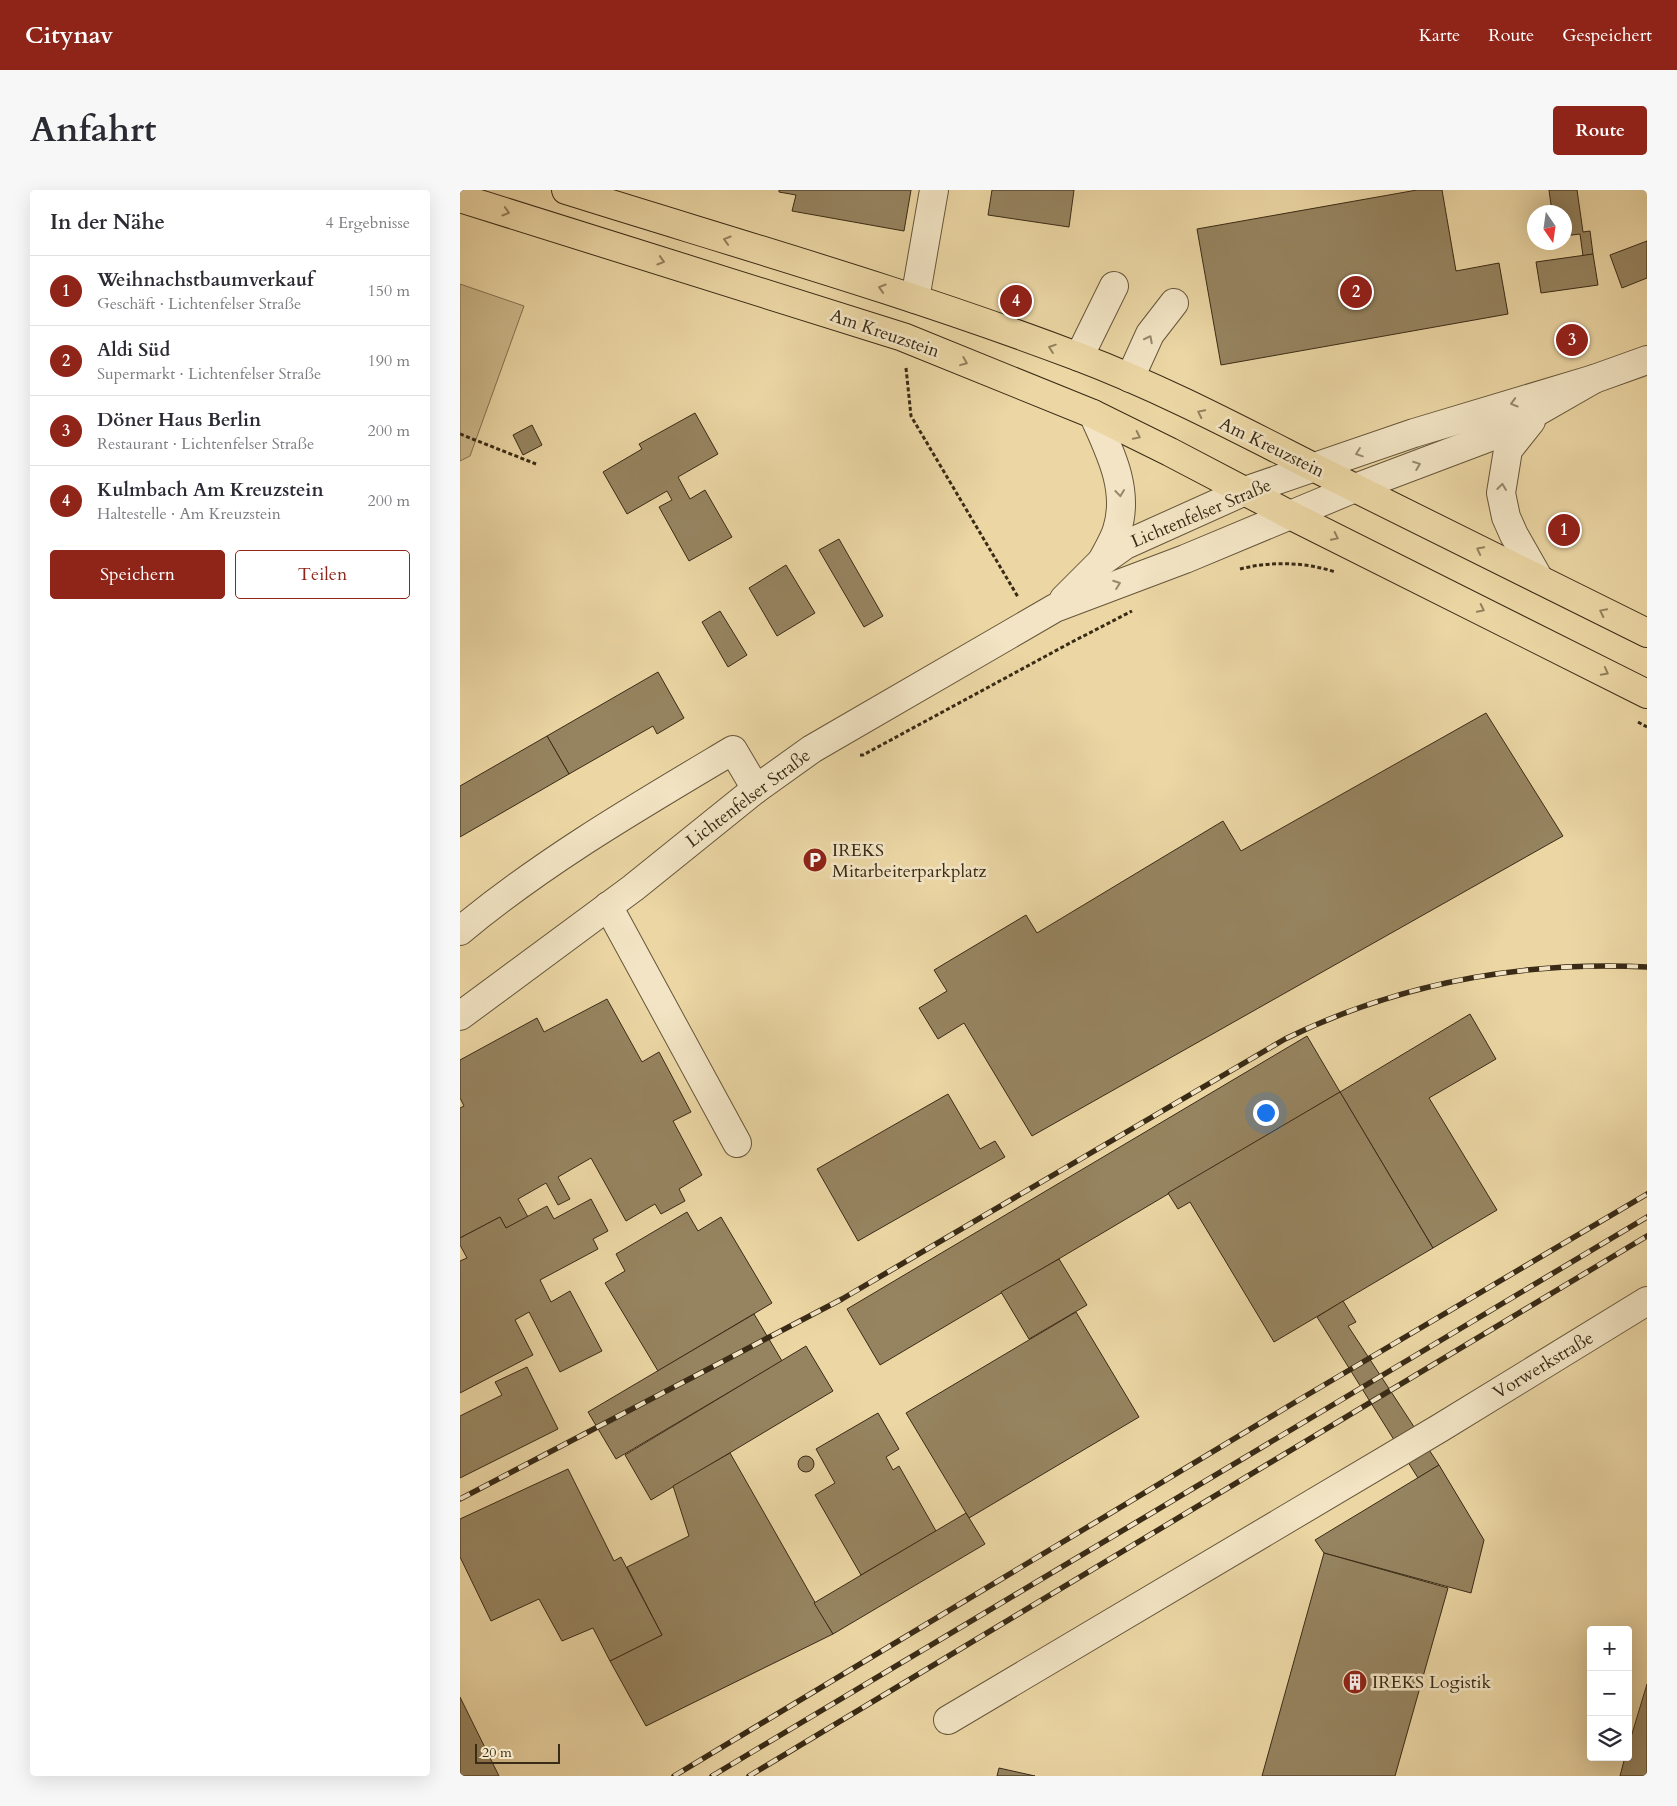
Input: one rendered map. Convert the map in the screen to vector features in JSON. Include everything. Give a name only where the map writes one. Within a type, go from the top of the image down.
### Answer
[{"type":"main road","name":"Am Kreuzstein","points":[[579,192],[915,299],[1079,357],[1130,378],[1647,633]]},
{"type":"main road","name":"Am Kreuzstein","points":[[460,198],[903,337],[1093,414],[1647,694]]},
{"type":"street","points":[[915,299],[934,190]]},
{"type":"street","points":[[1079,357],[1114,286]]},
{"type":"street","points":[[1130,378],[1150,334],[1174,303]]},
{"type":"street","name":"Lichtenfelser Straße","points":[[1055,608],[1101,562],[1125,545],[1245,491],[1423,430],[1594,379],[1647,360]]},
{"type":"street","name":"Lichtenfelser Straße","points":[[460,1016],[608,906],[756,789],[812,749],[1055,608],[1185,560],[1355,488],[1498,434],[1594,379]]},
{"type":"street","name":"Lichtenfelser Straße","points":[[1539,411],[1508,450],[1501,494],[1506,517],[1539,580]]},
{"type":"street","points":[[1093,414],[1115,466],[1122,497],[1118,530],[1101,562]]},
{"type":"street","points":[[460,931],[496,902],[561,855],[733,750],[756,789]]},
{"type":"street","points":[[608,906],[737,1143]]},
{"type":"street","name":"Vorwerkstraße","points":[[948,1720],[1440,1428],[1647,1301]]},
{"type":"path","points":[[903,337],[912,416],[1032,621]]},
{"type":"path","points":[[460,434],[536,464]]},
{"type":"path","points":[[1235,570],[1284,564],[1320,566],[1342,574]]},
{"type":"path","points":[[855,754],[863,756],[1140,607]]},
{"type":"path","points":[[1630,718],[1647,727]]},
{"type":"shaded area","points":[[460,284],[524,306],[470,456],[460,461]]},
{"type":"building","points":[[779,190],[911,190],[904,231],[792,211],[796,195],[779,192]]},
{"type":"building","points":[[992,190],[1074,190],[1069,227],[988,215]]},
{"type":"building","points":[[1417,190],[1442,190],[1456,271],[1499,263],[1508,314],[1221,365],[1197,229]]},
{"type":"building","points":[[1549,190],[1577,190],[1583,232],[1590,231],[1593,254],[1583,256],[1580,234],[1572,235],[1572,205],[1551,205]]},
{"type":"building","points":[[1647,241],[1647,278],[1622,288],[1610,255]]},
{"type":"building","points":[[1593,254],[1598,285],[1541,293],[1536,262]]},
{"type":"building","points":[[695,413],[718,454],[678,477],[690,499],[705,490],[732,537],[689,561],[659,507],[672,500],[667,491],[627,514],[603,472],[642,449],[639,444]]},
{"type":"building","points":[[532,425],[542,445],[523,455],[513,435]]},
{"type":"building","points":[[839,539],[883,616],[864,627],[819,550]]},
{"type":"building","points":[[786,565],[815,613],[777,636],[749,588]]},
{"type":"building","points":[[720,611],[747,655],[728,667],[702,622]]},
{"type":"building","points":[[658,672],[684,718],[657,734],[653,726],[569,774],[547,736]]},
{"type":"building","points":[[1486,713],[1563,836],[1032,1136],[964,1023],[938,1039],[919,1008],[947,991],[934,970],[1026,915],[1037,933],[1223,821],[1241,851]]},
{"type":"building","points":[[547,736],[569,774],[460,837],[460,786]]},
{"type":"building","points":[[607,999],[642,1062],[659,1052],[691,1112],[673,1121],[702,1175],[679,1189],[685,1201],[661,1214],[655,1204],[626,1221],[591,1158],[558,1177],[570,1199],[558,1205],[546,1183],[518,1199],[528,1217],[506,1228],[500,1217],[460,1238],[460,1108],[464,1106],[460,1098],[460,1060],[537,1018],[544,1032]]},
{"type":"building","points":[[1470,1014],[1496,1059],[1429,1098],[1497,1210],[1433,1248],[1340,1092]]},
{"type":"building","points":[[1307,1036],[1340,1092],[880,1365],[847,1309]]},
{"type":"building","points":[[1340,1092],[1433,1248],[1274,1342],[1190,1202],[1178,1209],[1168,1193]]},
{"type":"building","points":[[948,1094],[980,1149],[995,1141],[1005,1157],[858,1241],[817,1169]]},
{"type":"building","points":[[591,1199],[608,1231],[593,1239],[598,1249],[540,1280],[551,1302],[570,1291],[602,1351],[560,1372],[529,1312],[515,1320],[533,1355],[460,1393],[460,1261],[467,1258],[460,1245],[460,1238],[500,1217],[506,1228],[547,1206],[554,1219]]},
{"type":"building","points":[[687,1212],[698,1231],[721,1217],[772,1303],[658,1371],[605,1283],[625,1271],[616,1254]]},
{"type":"building","points":[[1059,1259],[1087,1305],[1029,1339],[1001,1292]]},
{"type":"building","points":[[1343,1301],[1356,1322],[1348,1326],[1439,1465],[1418,1478],[1317,1317]]},
{"type":"building","points":[[1076,1312],[1139,1417],[969,1518],[906,1413]]},
{"type":"building","points":[[754,1314],[782,1361],[616,1459],[588,1412]]},
{"type":"building","points":[[806,1346],[833,1391],[651,1500],[625,1455]]},
{"type":"building","points":[[527,1367],[558,1429],[460,1478],[460,1416],[502,1395],[495,1382]]},
{"type":"building","points":[[878,1413],[899,1449],[886,1457],[893,1470],[899,1466],[936,1531],[861,1575],[815,1495],[835,1483],[816,1449]]},
{"type":"building","points":[[730,1453],[833,1634],[646,1726],[610,1661],[662,1635],[627,1567],[689,1536],[673,1486]]},
{"type":"building","points":[[803,1456],[809,1456],[814,1461],[812,1470],[803,1472],[798,1467],[798,1461]]},
{"type":"building","points":[[1439,1465],[1484,1540],[1471,1593],[1324,1553],[1315,1540]]},
{"type":"building","points":[[568,1469],[614,1561],[621,1557],[662,1635],[610,1661],[593,1628],[562,1641],[539,1599],[491,1621],[460,1557],[460,1519]]},
{"type":"building","points":[[966,1513],[985,1544],[833,1634],[814,1603]]},
{"type":"building","name":"IREKS Logistik","points":[[1324,1553],[1448,1588],[1395,1776],[1262,1776]]},
{"type":"building","points":[[1647,1684],[1647,1776],[1620,1776],[1624,1761],[1632,1761],[1632,1734]]},
{"type":"building","points":[[460,1697],[499,1776],[460,1776]]},
{"type":"building","points":[[999,1768],[1035,1776],[997,1776]]},
{"type":"railway","points":[[460,1499],[842,1299],[1285,1039],[1372,1003],[1416,990],[1462,980],[1507,972],[1553,968],[1647,967]]},
{"type":"railway","points":[[674,1776],[1297,1401],[1647,1194]]},
{"type":"railway","points":[[712,1776],[1647,1217]]},
{"type":"railway","points":[[749,1776],[1647,1236]]},
{"type":"place","name":"Aldi Süd","points":[[1356,292]]},
{"type":"place","name":"Kulmbach Am Kreuzstein","points":[[1016,301]]},
{"type":"place","name":"Döner Haus Berlin","points":[[1572,340]]},
{"type":"place","name":"Weihnachstbaumverkauf","points":[[1564,530]]},
{"type":"place","name":"IREKS Mitarbeiterparkplatz","points":[[815,860]]},
{"type":"place","name":"IREKS Logistik","points":[[1355,1682]]}]
